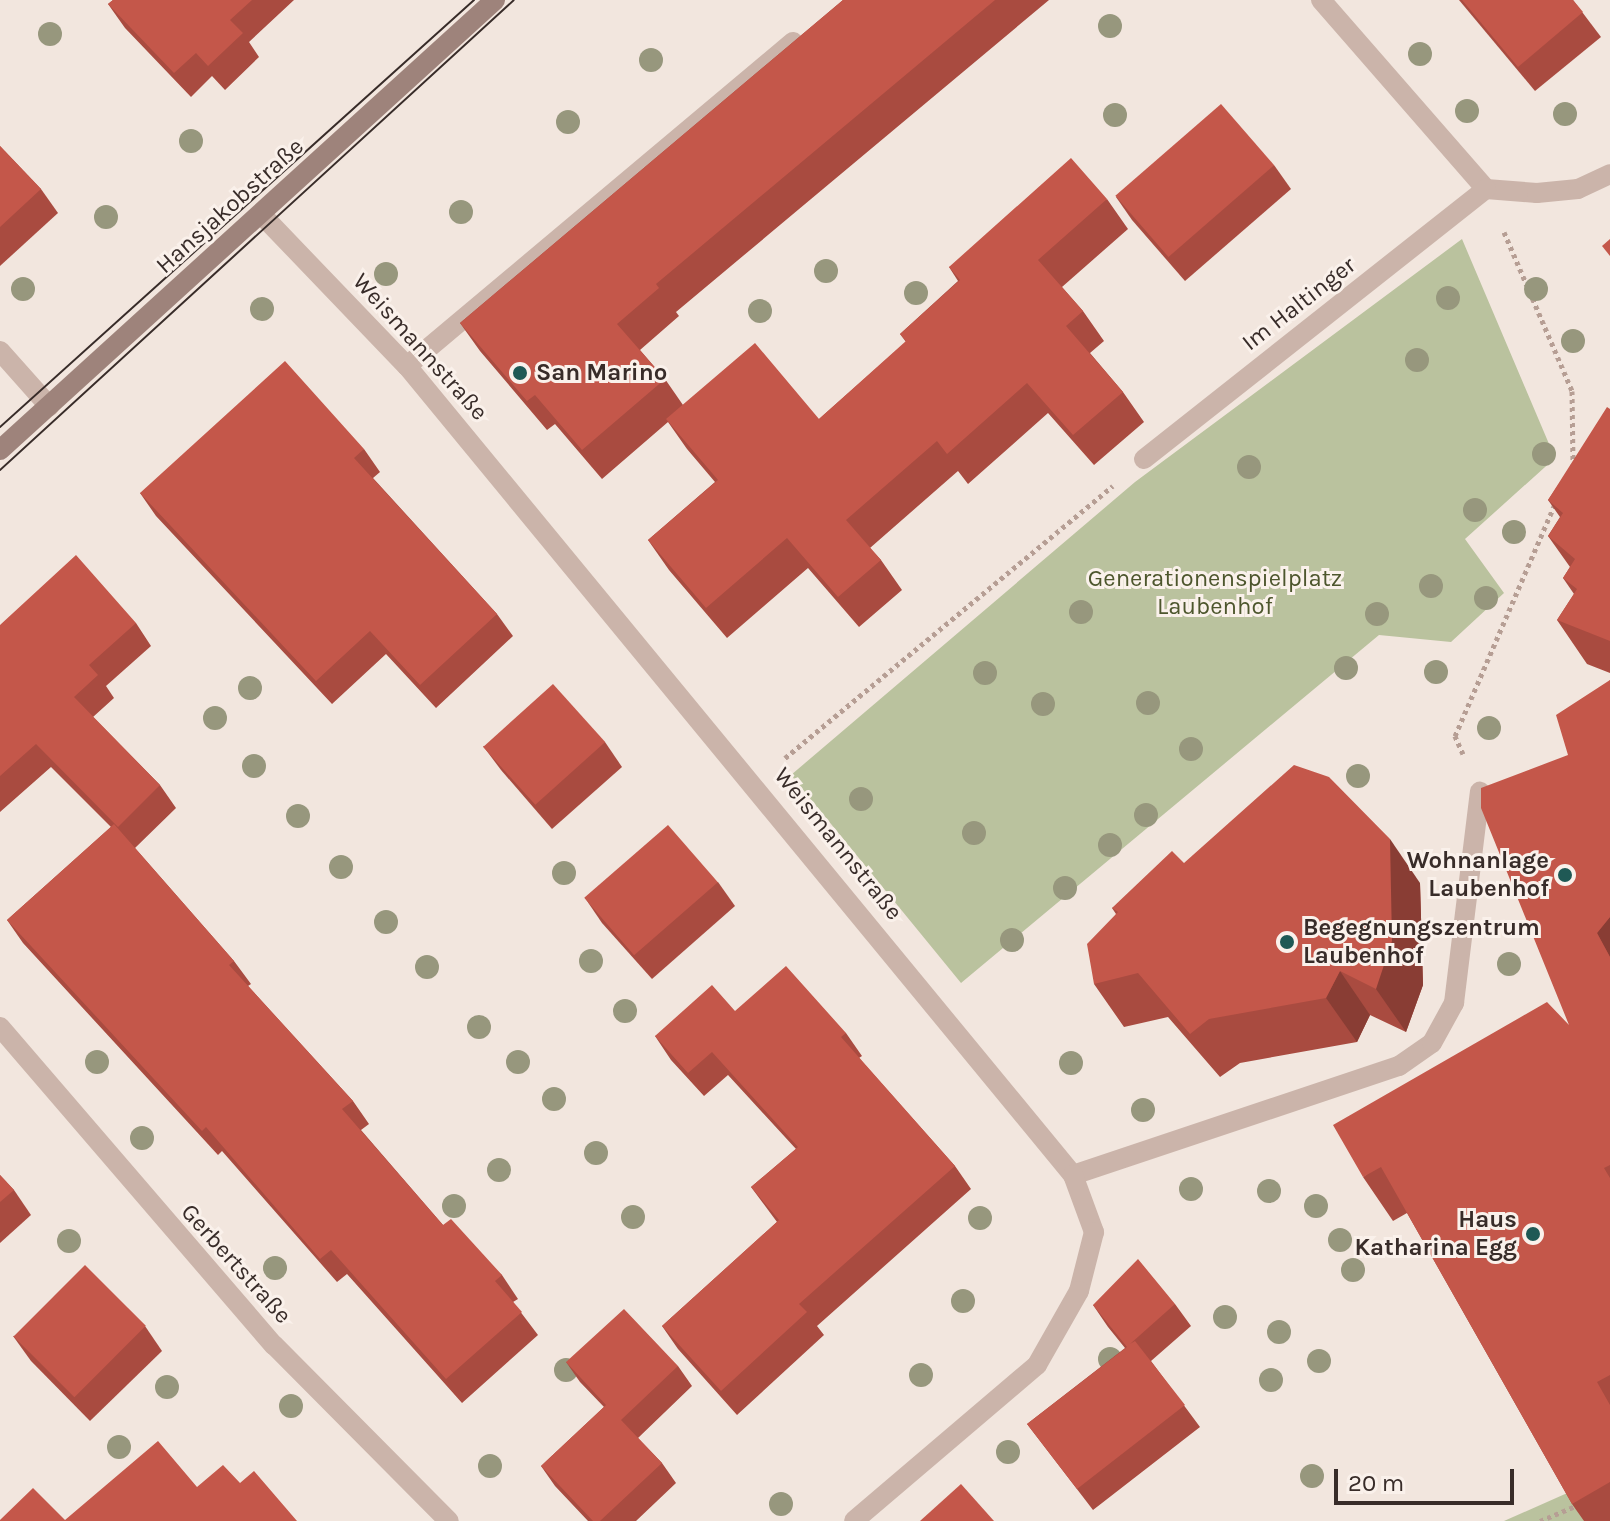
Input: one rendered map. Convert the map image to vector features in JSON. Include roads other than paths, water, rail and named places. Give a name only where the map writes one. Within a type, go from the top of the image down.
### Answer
[{"type":"street","name":"Hansjakobstraße","points":[[0,450],[495,0]]},
{"type":"street","points":[[1321,0],[1486,189],[1537,193],[1578,189],[1610,174]]},
{"type":"street","points":[[407,366],[807,30]]},
{"type":"street","name":"Im Haltinger","points":[[1144,459],[1486,189]]},
{"type":"street","name":"Weismannstraße","points":[[261,214],[407,366],[755,783],[1073,1175],[1094,1232],[1079,1291],[1037,1365],[854,1521]]},
{"type":"street","points":[[0,351],[49,406]]},
{"type":"street","points":[[1073,1175],[1399,1066],[1432,1043],[1454,1003],[1480,792]]},
{"type":"street","name":"Gerbertstraße","points":[[0,1027],[274,1345],[449,1521]]},
{"type":"tram line","points":[[0,427],[474,0]]},
{"type":"tram line","points":[[0,470],[514,0]]},
{"type":"place","name":"San Marino","points":[[520,373]]},
{"type":"place","name":"Wohnanlage Laubenhof","points":[[1565,875]]},
{"type":"place","name":"Begegnungszentrum Laubenhof","points":[[1287,942]]},
{"type":"place","name":"Haus Katharina Egg","points":[[1533,1234]]},
{"type":"park label","name":"Generationenspielplatz Laubenhof","points":[[1215,593]]}]
